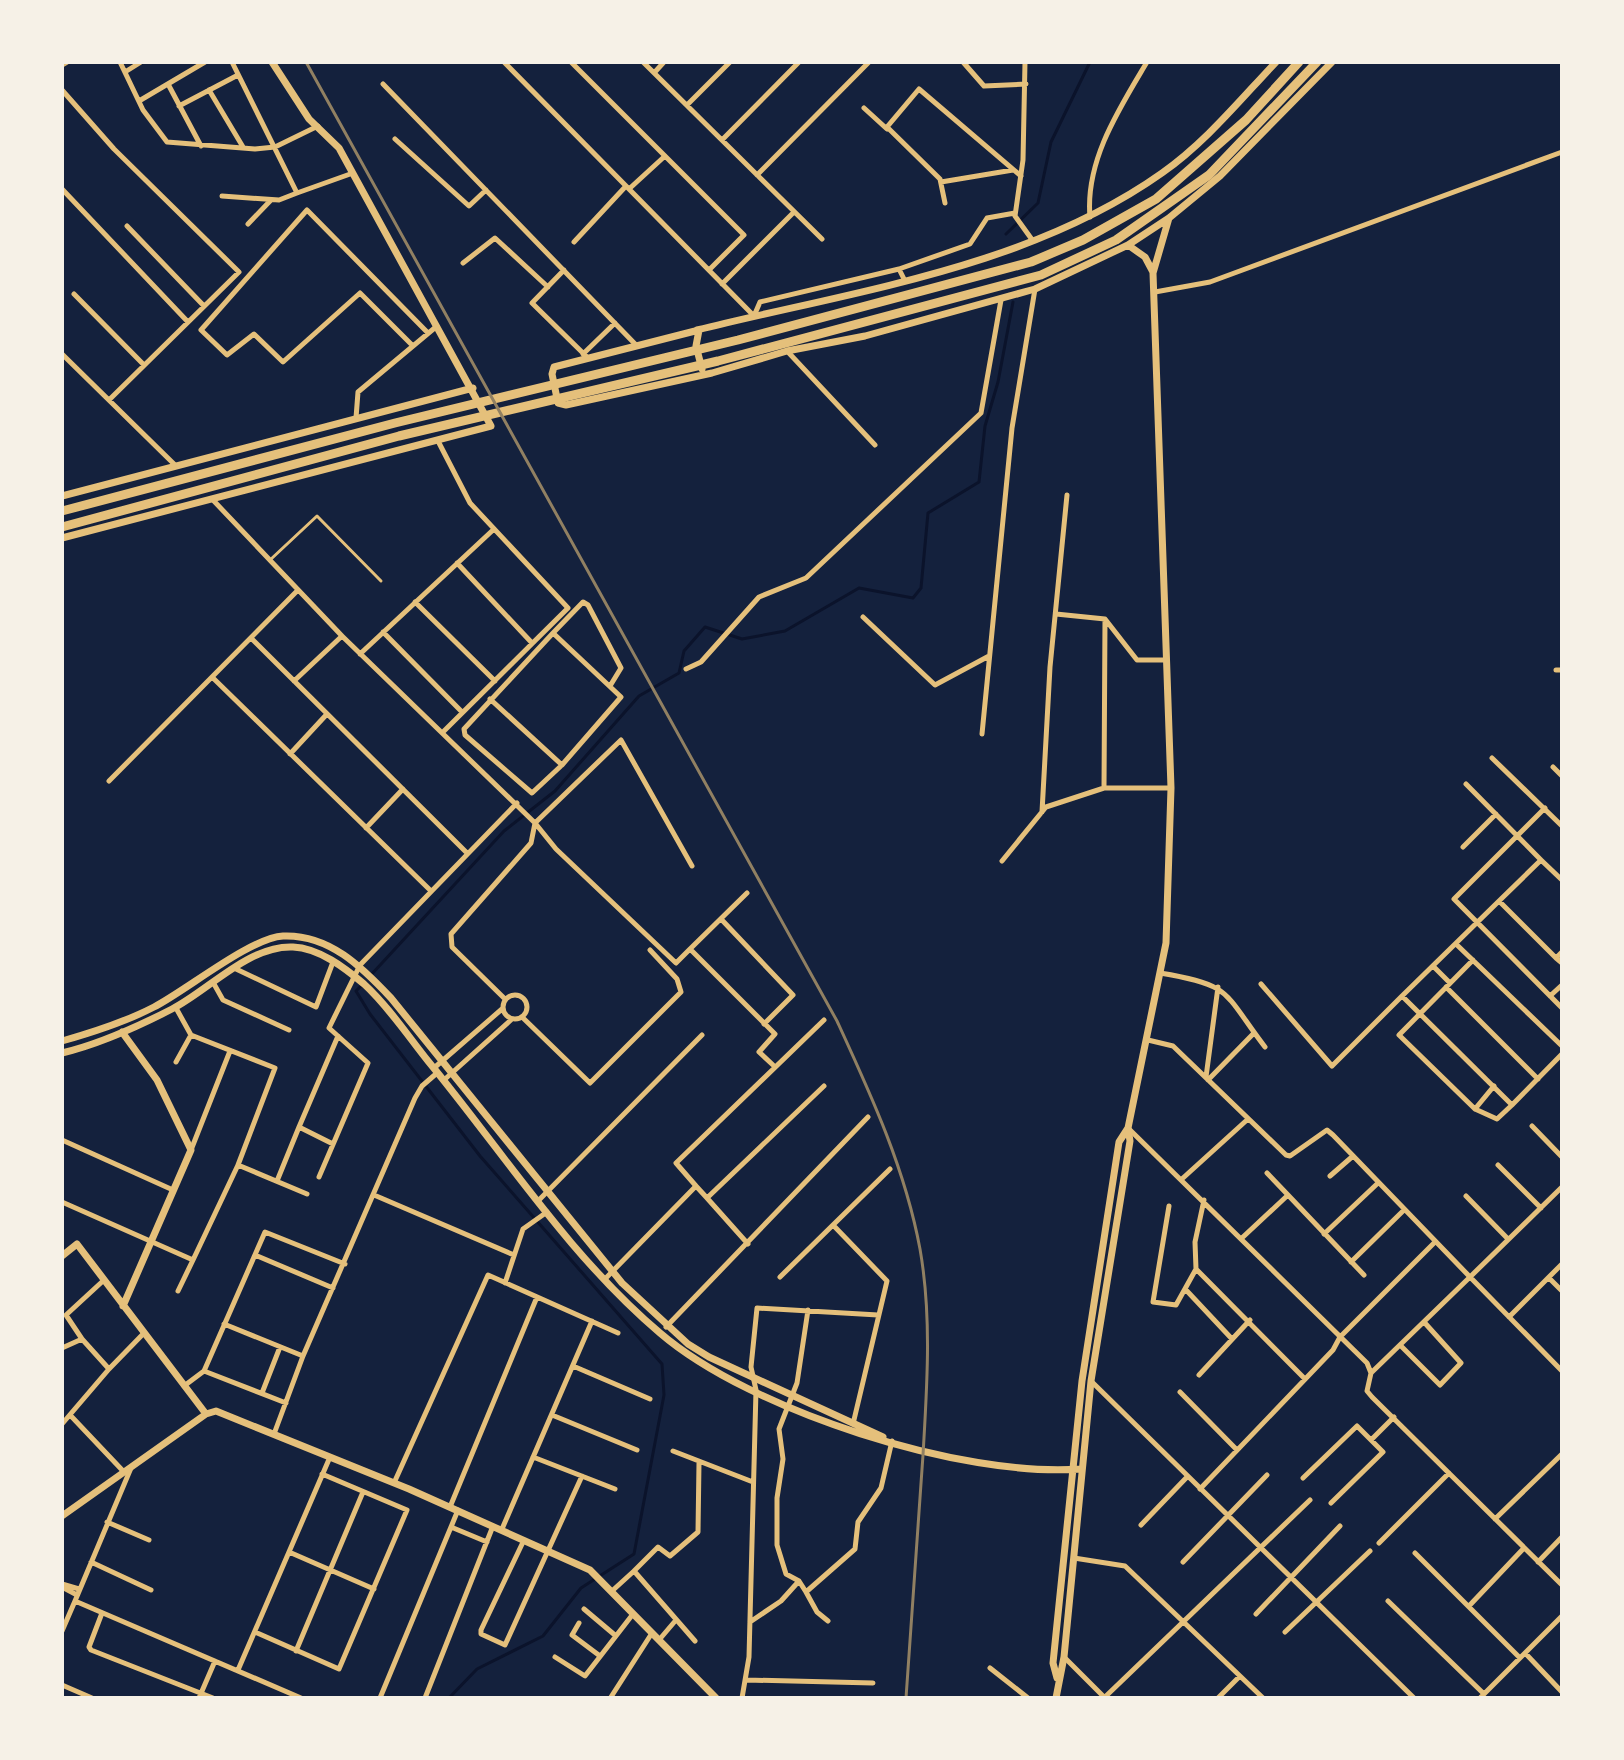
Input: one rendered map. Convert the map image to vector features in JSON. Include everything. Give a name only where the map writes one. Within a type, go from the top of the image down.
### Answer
[{"type":"highway","points":[[62,511],[395,423],[738,340],[1031,262],[1083,240],[1156,199],[1246,120],[1298,62]]},
{"type":"highway","points":[[62,527],[399,436],[718,361],[1041,275],[1116,240],[1209,175],[1317,62]]},
{"type":"street","points":[[62,65],[67,62]]},
{"type":"street","points":[[120,62],[139,101],[167,142],[244,148],[275,147],[318,126]]},
{"type":"street","points":[[125,72],[141,62]]},
{"type":"street","points":[[139,101],[205,62]]},
{"type":"street","points":[[232,62],[297,193]]},
{"type":"street","points":[[62,538],[491,426],[473,388],[339,148],[287,90],[272,62]]},
{"type":"street","points":[[504,62],[754,316]]},
{"type":"street","points":[[571,62],[744,235],[709,270]]},
{"type":"street","points":[[643,62],[822,239]]},
{"type":"street","points":[[654,73],[664,62]]},
{"type":"street","points":[[687,105],[730,62]]},
{"type":"street","points":[[722,140],[799,62]]},
{"type":"street","points":[[757,175],[869,62]]},
{"type":"street","points":[[963,62],[984,86],[1026,84]]},
{"type":"street","points":[[1025,62],[1021,176],[1015,214],[1033,241]]},
{"type":"street","points":[[1090,218],[1088,193],[1103,143],[1147,62]]},
{"type":"street","points":[[383,84],[637,346],[904,279],[1033,241],[1090,218],[1165,172],[1225,117],[1276,62]]},
{"type":"street","points":[[699,330],[586,356],[554,367],[552,374],[558,403],[566,405],[712,373],[787,351],[865,336],[1035,289],[1128,245],[1169,218],[1220,176],[1332,62]]},
{"type":"street","points":[[179,106],[238,75]]},
{"type":"street","points":[[168,84],[201,146]]},
{"type":"street","points":[[888,130],[892,117],[919,89],[1021,176]]},
{"type":"street","points":[[62,90],[114,149],[239,272],[109,400]]},
{"type":"street","points":[[209,90],[244,148]]},
{"type":"street","points":[[864,108],[941,182],[945,203]]},
{"type":"street","points":[[395,139],[469,206],[486,190]]},
{"type":"street","points":[[1155,292],[1210,282],[1562,152]]},
{"type":"street","points":[[574,242],[628,187],[665,156]]},
{"type":"street","points":[[941,182],[1014,170]]},
{"type":"street","points":[[222,196],[271,199],[353,173]]},
{"type":"street","points":[[62,189],[188,322]]},
{"type":"street","points":[[248,224],[271,199]]},
{"type":"street","points":[[412,345],[360,293],[283,362],[254,334],[227,355],[201,330],[307,210],[428,333]]},
{"type":"street","points":[[722,284],[794,212]]},
{"type":"street","points":[[754,316],[760,302],[899,269],[970,244],[987,218],[1015,214]]},
{"type":"street","points":[[1153,273],[1169,218]]},
{"type":"street","points":[[127,226],[204,306]]},
{"type":"street","points":[[463,263],[495,238],[548,287]]},
{"type":"street","points":[[1058,1680],[1053,1663],[1102,1244],[1119,1142],[1128,1128],[1166,943],[1171,788],[1169,660],[1155,292],[1153,273],[1145,257],[1128,245]]},
{"type":"street","points":[[899,269],[904,279]]},
{"type":"street","points":[[564,270],[532,303],[586,356]]},
{"type":"street","points":[[982,734],[1012,428],[1035,289]]},
{"type":"street","points":[[74,294],[144,365]]},
{"type":"street","points":[[686,669],[701,662],[759,597],[806,578],[981,413],[1001,300]]},
{"type":"street","points":[[586,356],[615,323]]},
{"type":"street","points":[[356,419],[358,392],[438,326]]},
{"type":"street","points":[[699,330],[696,337],[697,358],[702,369],[712,373]]},
{"type":"street","points":[[787,351],[875,445]]},
{"type":"street","points":[[62,354],[177,467]]},
{"type":"street","points":[[62,496],[473,388]]},
{"type":"street","points":[[438,441],[465,497],[568,608],[443,732]]},
{"type":"street","points":[[1042,812],[1042,770],[1067,495]]},
{"type":"street","points":[[212,499],[342,636],[517,803],[556,849],[676,963],[747,893]]},
{"type":"street","points":[[360,654],[493,530]]},
{"type":"street","points":[[457,563],[532,643]]},
{"type":"street","points":[[109,781],[298,590]]},
{"type":"street","points":[[415,602],[495,681]]},
{"type":"street","points":[[553,633],[621,697],[562,765],[532,793],[465,735],[464,729],[490,699],[576,606],[583,602],[588,605],[621,668],[610,686]]},
{"type":"street","points":[[1056,614],[1105,619],[1137,660],[1169,660]]},
{"type":"street","points":[[863,617],[935,685],[989,655]]},
{"type":"street","points":[[1104,788],[1105,619]]},
{"type":"street","points":[[383,632],[462,712]]},
{"type":"street","points":[[294,681],[342,636]]},
{"type":"street","points":[[251,638],[467,853]]},
{"type":"street","points":[[212,677],[430,890]]},
{"type":"street","points":[[490,699],[562,765]]},
{"type":"street","points":[[290,754],[327,714]]},
{"type":"street","points":[[505,999],[452,947],[451,934],[531,843],[535,823],[621,740],[692,866]]},
{"type":"street","points":[[1492,758],[1562,826]]},
{"type":"street","points":[[482,770],[493,760]]},
{"type":"street","points":[[1553,767],[1562,776]]},
{"type":"street","points":[[1466,784],[1562,880]]},
{"type":"street","points":[[1002,861],[1046,807],[1104,788],[1171,788]]},
{"type":"street","points":[[366,828],[403,789]]},
{"type":"street","points":[[319,1177],[368,1063],[329,1028],[352,975],[430,890],[517,803]]},
{"type":"street","points":[[1545,808],[1454,899],[1562,1008]]},
{"type":"street","points":[[1463,847],[1496,814]]},
{"type":"street","points":[[1261,984],[1332,1066],[1541,860]]},
{"type":"street","points":[[1499,901],[1562,963]]},
{"type":"street","points":[[721,919],[793,995],[764,1024]]},
{"type":"street","points":[[62,1041],[116,1024],[154,1007],[269,938],[307,939],[360,965],[453,1072],[613,1271],[668,1326],[709,1357],[751,1376],[852,1433],[892,1441]]},
{"type":"street","points":[[1456,944],[1562,1046]]},
{"type":"street","points":[[62,1053],[122,1033],[176,1008],[260,954],[290,947],[318,953],[363,984],[605,1279],[660,1334],[713,1371],[756,1390],[854,1422],[923,1452],[1048,1471],[1077,1470]]},
{"type":"street","points":[[690,949],[775,1034],[759,1052],[773,1065]]},
{"type":"street","points":[[522,1017],[590,1083],[681,992],[677,979],[650,950]]},
{"type":"street","points":[[1556,958],[1562,952]]},
{"type":"street","points":[[1473,960],[1399,1035],[1475,1109],[1497,1119],[1562,1054]]},
{"type":"street","points":[[236,969],[316,1007],[333,962]]},
{"type":"street","points":[[1433,966],[1538,1079]]},
{"type":"street","points":[[1160,973],[1218,987],[1230,998],[1265,1047]]},
{"type":"street","points":[[214,984],[223,1000],[289,1030]]},
{"type":"street","points":[[1550,996],[1562,985]]},
{"type":"street","points":[[1207,1078],[1218,987]]},
{"type":"street","points":[[1402,996],[1512,1105]]},
{"type":"street","points":[[274,1434],[303,1356],[422,1086],[437,1074],[443,1061],[502,1009],[505,999],[522,997],[527,1007],[522,1017]]},
{"type":"street","points":[[176,1008],[191,1035],[275,1068],[238,1165],[178,1291]]},
{"type":"street","points":[[502,1009],[512,1019]]},
{"type":"street","points":[[437,1074],[453,1072],[512,1019],[522,1017]]},
{"type":"street","points":[[748,1244],[676,1163],[773,1065],[824,1020]]},
{"type":"street","points":[[116,1024],[157,1080],[191,1150]]},
{"type":"street","points":[[1207,1078],[1254,1033]]},
{"type":"street","points":[[176,1062],[191,1035]]},
{"type":"street","points":[[539,1200],[702,1035]]},
{"type":"street","points":[[277,1181],[338,1036]]},
{"type":"street","points":[[1148,1040],[1173,1046],[1286,1155],[1290,1156],[1327,1130],[1562,1371]]},
{"type":"street","points":[[123,1306],[230,1051]]},
{"type":"street","points":[[707,1198],[824,1086]]},
{"type":"street","points":[[1475,1109],[1494,1086]]},
{"type":"street","points":[[660,1334],[868,1117]]},
{"type":"street","points":[[1183,1178],[1248,1119]]},
{"type":"street","points":[[1532,1126],[1562,1157]]},
{"type":"street","points":[[299,1127],[333,1144]]},
{"type":"street","points":[[1128,1128],[1243,1237],[1367,1363],[1371,1373]]},
{"type":"street","points":[[1056,1698],[1064,1657],[1074,1558],[1077,1470],[1130,1141],[1128,1128]]},
{"type":"street","points":[[62,1140],[173,1190]]},
{"type":"street","points":[[1330,1176],[1353,1156]]},
{"type":"street","points":[[238,1165],[307,1194]]},
{"type":"street","points":[[1498,1165],[1541,1208]]},
{"type":"street","points":[[780,1277],[890,1169]]},
{"type":"street","points":[[1267,1173],[1364,1275]]},
{"type":"street","points":[[1324,1234],[1378,1183]]},
{"type":"street","points":[[605,1279],[696,1186]]},
{"type":"street","points":[[1562,1187],[1371,1373],[1367,1391],[1562,1585]]},
{"type":"street","points":[[374,1195],[514,1255]]},
{"type":"street","points":[[1243,1237],[1288,1195]]},
{"type":"street","points":[[1466,1196],[1508,1239]]},
{"type":"street","points":[[1169,1206],[1153,1302],[1176,1305],[1187,1291],[1196,1269],[1195,1242],[1204,1200]]},
{"type":"street","points":[[62,1202],[193,1260]]},
{"type":"street","points":[[1351,1262],[1404,1210]]},
{"type":"street","points":[[505,1283],[523,1229],[548,1211]]},
{"type":"street","points":[[833,1225],[886,1277],[883,1310],[878,1315],[852,1433]]},
{"type":"street","points":[[184,1386],[204,1371],[265,1232],[345,1264]]},
{"type":"street","points":[[1200,1489],[1333,1350],[1340,1337],[1435,1242]]},
{"type":"street","points":[[62,1255],[77,1244],[206,1414]]},
{"type":"street","points":[[255,1255],[333,1288]]},
{"type":"street","points":[[1509,1317],[1562,1264]]},
{"type":"street","points":[[1196,1269],[1250,1320],[1305,1379]]},
{"type":"street","points":[[394,1483],[488,1275],[618,1333]]},
{"type":"street","points":[[1549,1278],[1562,1291]]},
{"type":"street","points":[[104,1280],[66,1315],[82,1339],[109,1369]]},
{"type":"street","points":[[1187,1291],[1232,1339]]},
{"type":"street","points":[[380,1698],[451,1527],[454,1508],[537,1297]]},
{"type":"street","points":[[742,1698],[747,1680],[750,1623],[756,1390],[751,1376],[757,1308],[878,1315]]},
{"type":"street","points":[[808,1310],[792,1401],[779,1429],[783,1459],[777,1498],[777,1545],[786,1574],[799,1581],[817,1612],[828,1621]]},
{"type":"street","points":[[1199,1375],[1250,1320]]},
{"type":"street","points":[[425,1698],[487,1542],[498,1527],[533,1457],[592,1321]]},
{"type":"street","points":[[1400,1345],[1440,1385],[1461,1363],[1424,1322]]},
{"type":"street","points":[[224,1324],[303,1356]]},
{"type":"street","points":[[62,1424],[144,1333]]},
{"type":"street","points":[[62,1348],[82,1339]]},
{"type":"street","points":[[262,1393],[280,1347]]},
{"type":"street","points":[[573,1366],[650,1399]]},
{"type":"street","points":[[204,1371],[286,1403]]},
{"type":"street","points":[[1091,1381],[1414,1698]]},
{"type":"street","points":[[1180,1392],[1237,1450]]},
{"type":"street","points":[[62,1516],[206,1414],[216,1411],[454,1508],[590,1570],[716,1698]]},
{"type":"street","points":[[552,1415],[637,1450]]},
{"type":"street","points":[[71,1416],[124,1472]]},
{"type":"street","points":[[1371,1440],[1394,1417]]},
{"type":"street","points":[[1303,1478],[1357,1426],[1383,1452],[1331,1503]]},
{"type":"street","points":[[806,1592],[855,1549],[858,1522],[881,1488],[892,1441]]},
{"type":"street","points":[[673,1451],[753,1482]]},
{"type":"street","points":[[1495,1519],[1562,1454]]},
{"type":"street","points":[[238,1670],[330,1457]]},
{"type":"street","points":[[533,1457],[615,1489]]},
{"type":"street","points":[[612,1591],[658,1547],[670,1556],[698,1532],[699,1463]]},
{"type":"street","points":[[62,1631],[132,1467]]},
{"type":"street","points":[[1379,1543],[1449,1473]]},
{"type":"street","points":[[255,1632],[339,1669],[374,1589],[407,1510],[322,1474]]},
{"type":"street","points":[[1183,1562],[1267,1475]]},
{"type":"street","points":[[524,1539],[481,1630],[481,1634],[500,1644],[505,1645],[582,1476]]},
{"type":"street","points":[[1141,1525],[1187,1477]]},
{"type":"street","points":[[296,1651],[363,1492]]},
{"type":"street","points":[[1064,1657],[1105,1698],[1310,1500]]},
{"type":"street","points":[[107,1522],[149,1540]]},
{"type":"street","points":[[1256,1614],[1340,1526]]},
{"type":"street","points":[[451,1527],[487,1542]]},
{"type":"street","points":[[1538,1562],[1562,1537]]},
{"type":"street","points":[[1469,1606],[1524,1548]]},
{"type":"street","points":[[1285,1632],[1370,1551]]},
{"type":"street","points":[[289,1552],[374,1589]]},
{"type":"street","points":[[1415,1553],[1562,1692]]},
{"type":"street","points":[[1074,1558],[1125,1566],[1263,1698]]},
{"type":"street","points":[[91,1562],[151,1590]]},
{"type":"street","points":[[634,1571],[695,1641]]},
{"type":"street","points":[[750,1623],[781,1601],[799,1581]]},
{"type":"street","points":[[62,1586],[102,1613],[301,1698]]},
{"type":"street","points":[[1388,1601],[1482,1696],[1562,1616]]},
{"type":"street","points":[[584,1609],[616,1636]]},
{"type":"street","points":[[102,1613],[89,1647],[91,1650],[213,1698]]},
{"type":"street","points":[[555,1657],[585,1676],[634,1613]]},
{"type":"street","points":[[658,1641],[676,1620]]},
{"type":"street","points":[[579,1623],[572,1635],[600,1656]]},
{"type":"street","points":[[611,1697],[652,1633]]},
{"type":"street","points":[[200,1695],[215,1661]]},
{"type":"street","points":[[990,1668],[1028,1698]]},
{"type":"street","points":[[1218,1698],[1240,1676]]},
{"type":"street","points":[[747,1680],[873,1683]]},
{"type":"street","points":[[62,1685],[92,1698]]},
{"type":"lane","points":[[270,560],[317,516],[381,581]]},
{"type":"waterway","points":[[1006,234],[1038,203],[1051,142],[1090,62]]},
{"type":"waterway","points":[[370,976],[504,831],[555,791],[639,696],[679,673],[684,651],[705,627],[742,639],[785,631],[859,588],[913,598],[921,588],[928,513],[979,482],[985,426],[998,382],[1013,302]]},
{"type":"waterway","points":[[362,985],[356,991],[370,1014],[480,1156],[662,1364],[664,1395],[634,1554],[581,1588],[543,1636],[477,1669],[449,1698]]},
{"type":"railway","points":[[306,62],[837,1021],[896,1161],[920,1249],[927,1326],[925,1429],[906,1698]]}]
